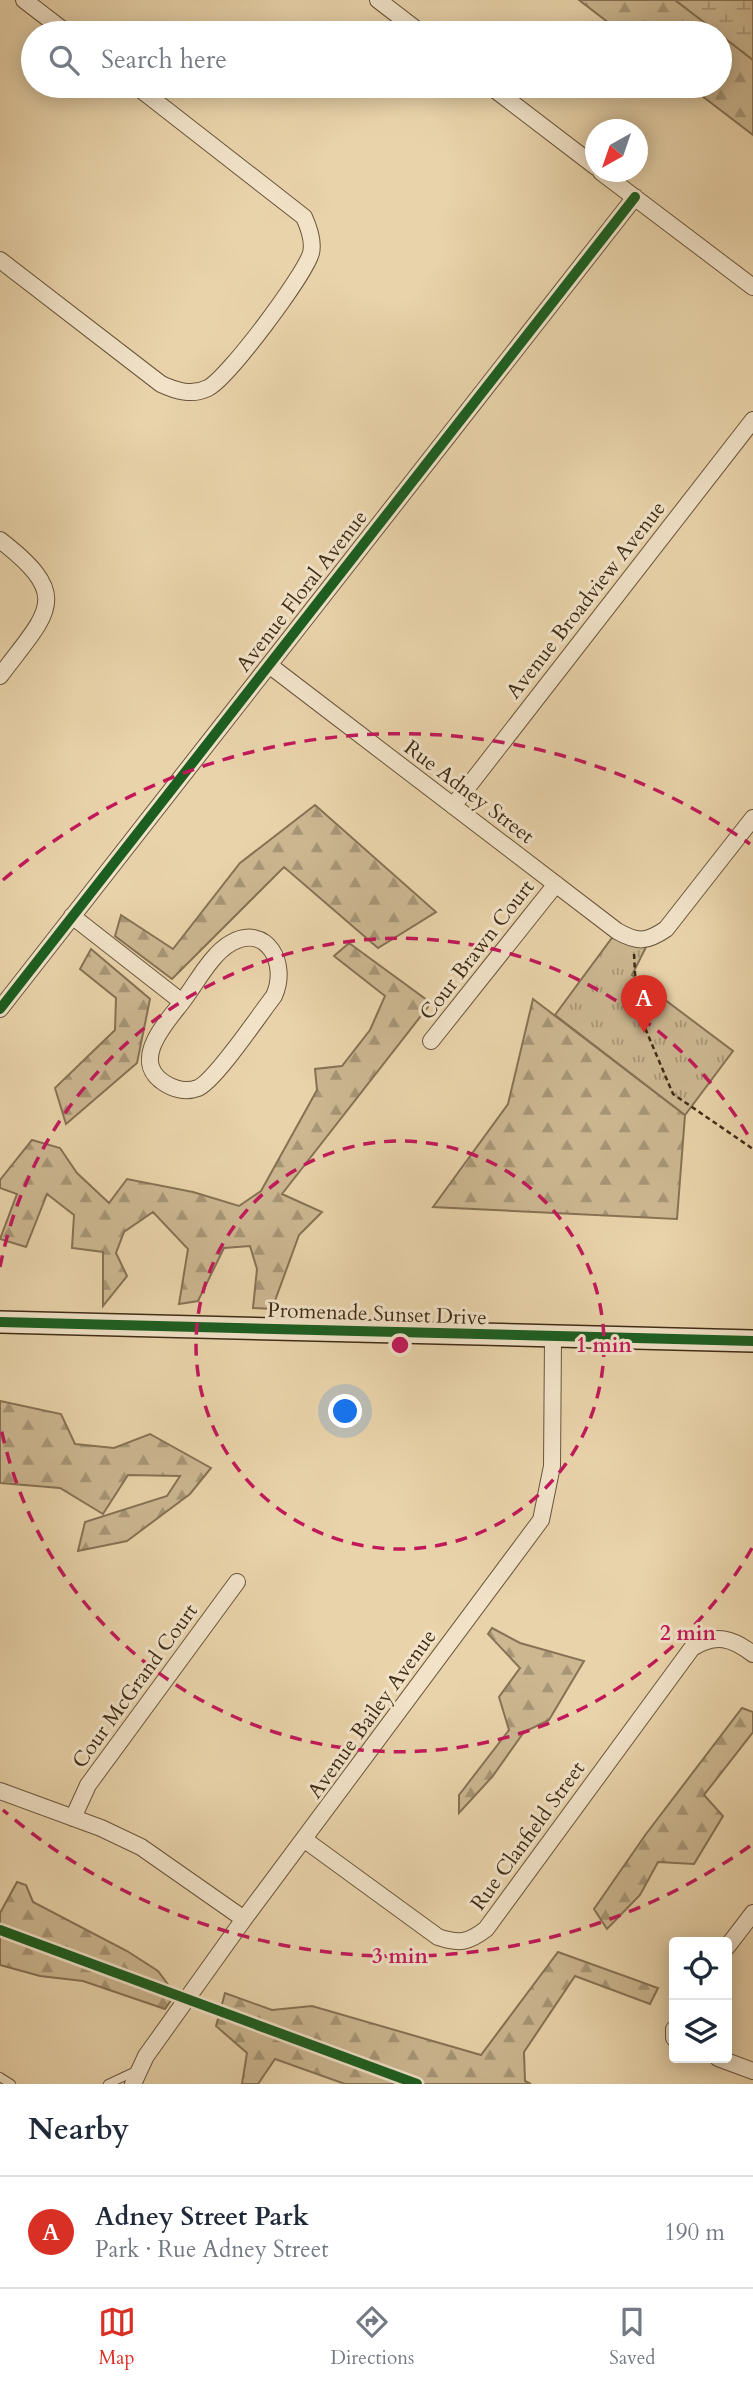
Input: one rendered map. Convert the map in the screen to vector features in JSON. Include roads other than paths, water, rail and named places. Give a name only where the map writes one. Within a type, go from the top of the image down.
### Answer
[{"type":"street","points":[[24,0],[51,21]]},
{"type":"street","points":[[378,0],[405,21]]},
{"type":"street","points":[[0,260],[161,384],[190,393],[207,388],[222,378],[306,268],[312,250],[311,232],[304,217],[151,98]]},
{"type":"street","points":[[506,98],[585,159]]},
{"type":"street","points":[[615,182],[753,287]]},
{"type":"street","name":"Avenue Floral Avenue","points":[[0,1009],[635,197]]},
{"type":"street","name":"Avenue Broadview Avenue","points":[[453,806],[753,419]]},
{"type":"street","points":[[0,540],[32,564],[45,584],[47,606],[40,623],[0,676]]},
{"type":"street","name":"Rue Adney Street","points":[[269,665],[617,932],[641,941],[666,929],[753,818]]},
{"type":"street","name":"Cour Brawn Court","points":[[431,1041],[556,884]]},
{"type":"street","points":[[72,916],[182,1002]]},
{"type":"street","points":[[242,938],[256,940],[277,956],[280,976],[274,996],[209,1080],[199,1087],[187,1090],[163,1083],[150,1060],[155,1038],[182,1002],[230,943],[242,938]]},
{"type":"street","name":"Promenade Sunset Drive","points":[[0,1322],[753,1341]]},
{"type":"street","name":"Avenue Bailey Avenue","points":[[136,2077],[244,1919],[541,1520],[552,1466],[554,1338]]},
{"type":"street","name":"Cour McGrand Court","points":[[73,1818],[88,1786],[237,1582]]},
{"type":"street","name":"Rue Clanfield Street","points":[[305,1840],[438,1937],[458,1944],[473,1940],[486,1929],[692,1648],[705,1640],[721,1637],[753,1654]]},
{"type":"street","points":[[0,1791],[141,1847],[244,1919]]},
{"type":"street","points":[[732,1940],[753,1913]]},
{"type":"street","points":[[731,2063],[753,2071]]},
{"type":"lane","points":[[0,2077],[11,2084]]},
{"type":"lane","points":[[108,2084],[136,2077]]},
{"type":"place","name":"Adney Street Park","points":[[644,1033]]}]
